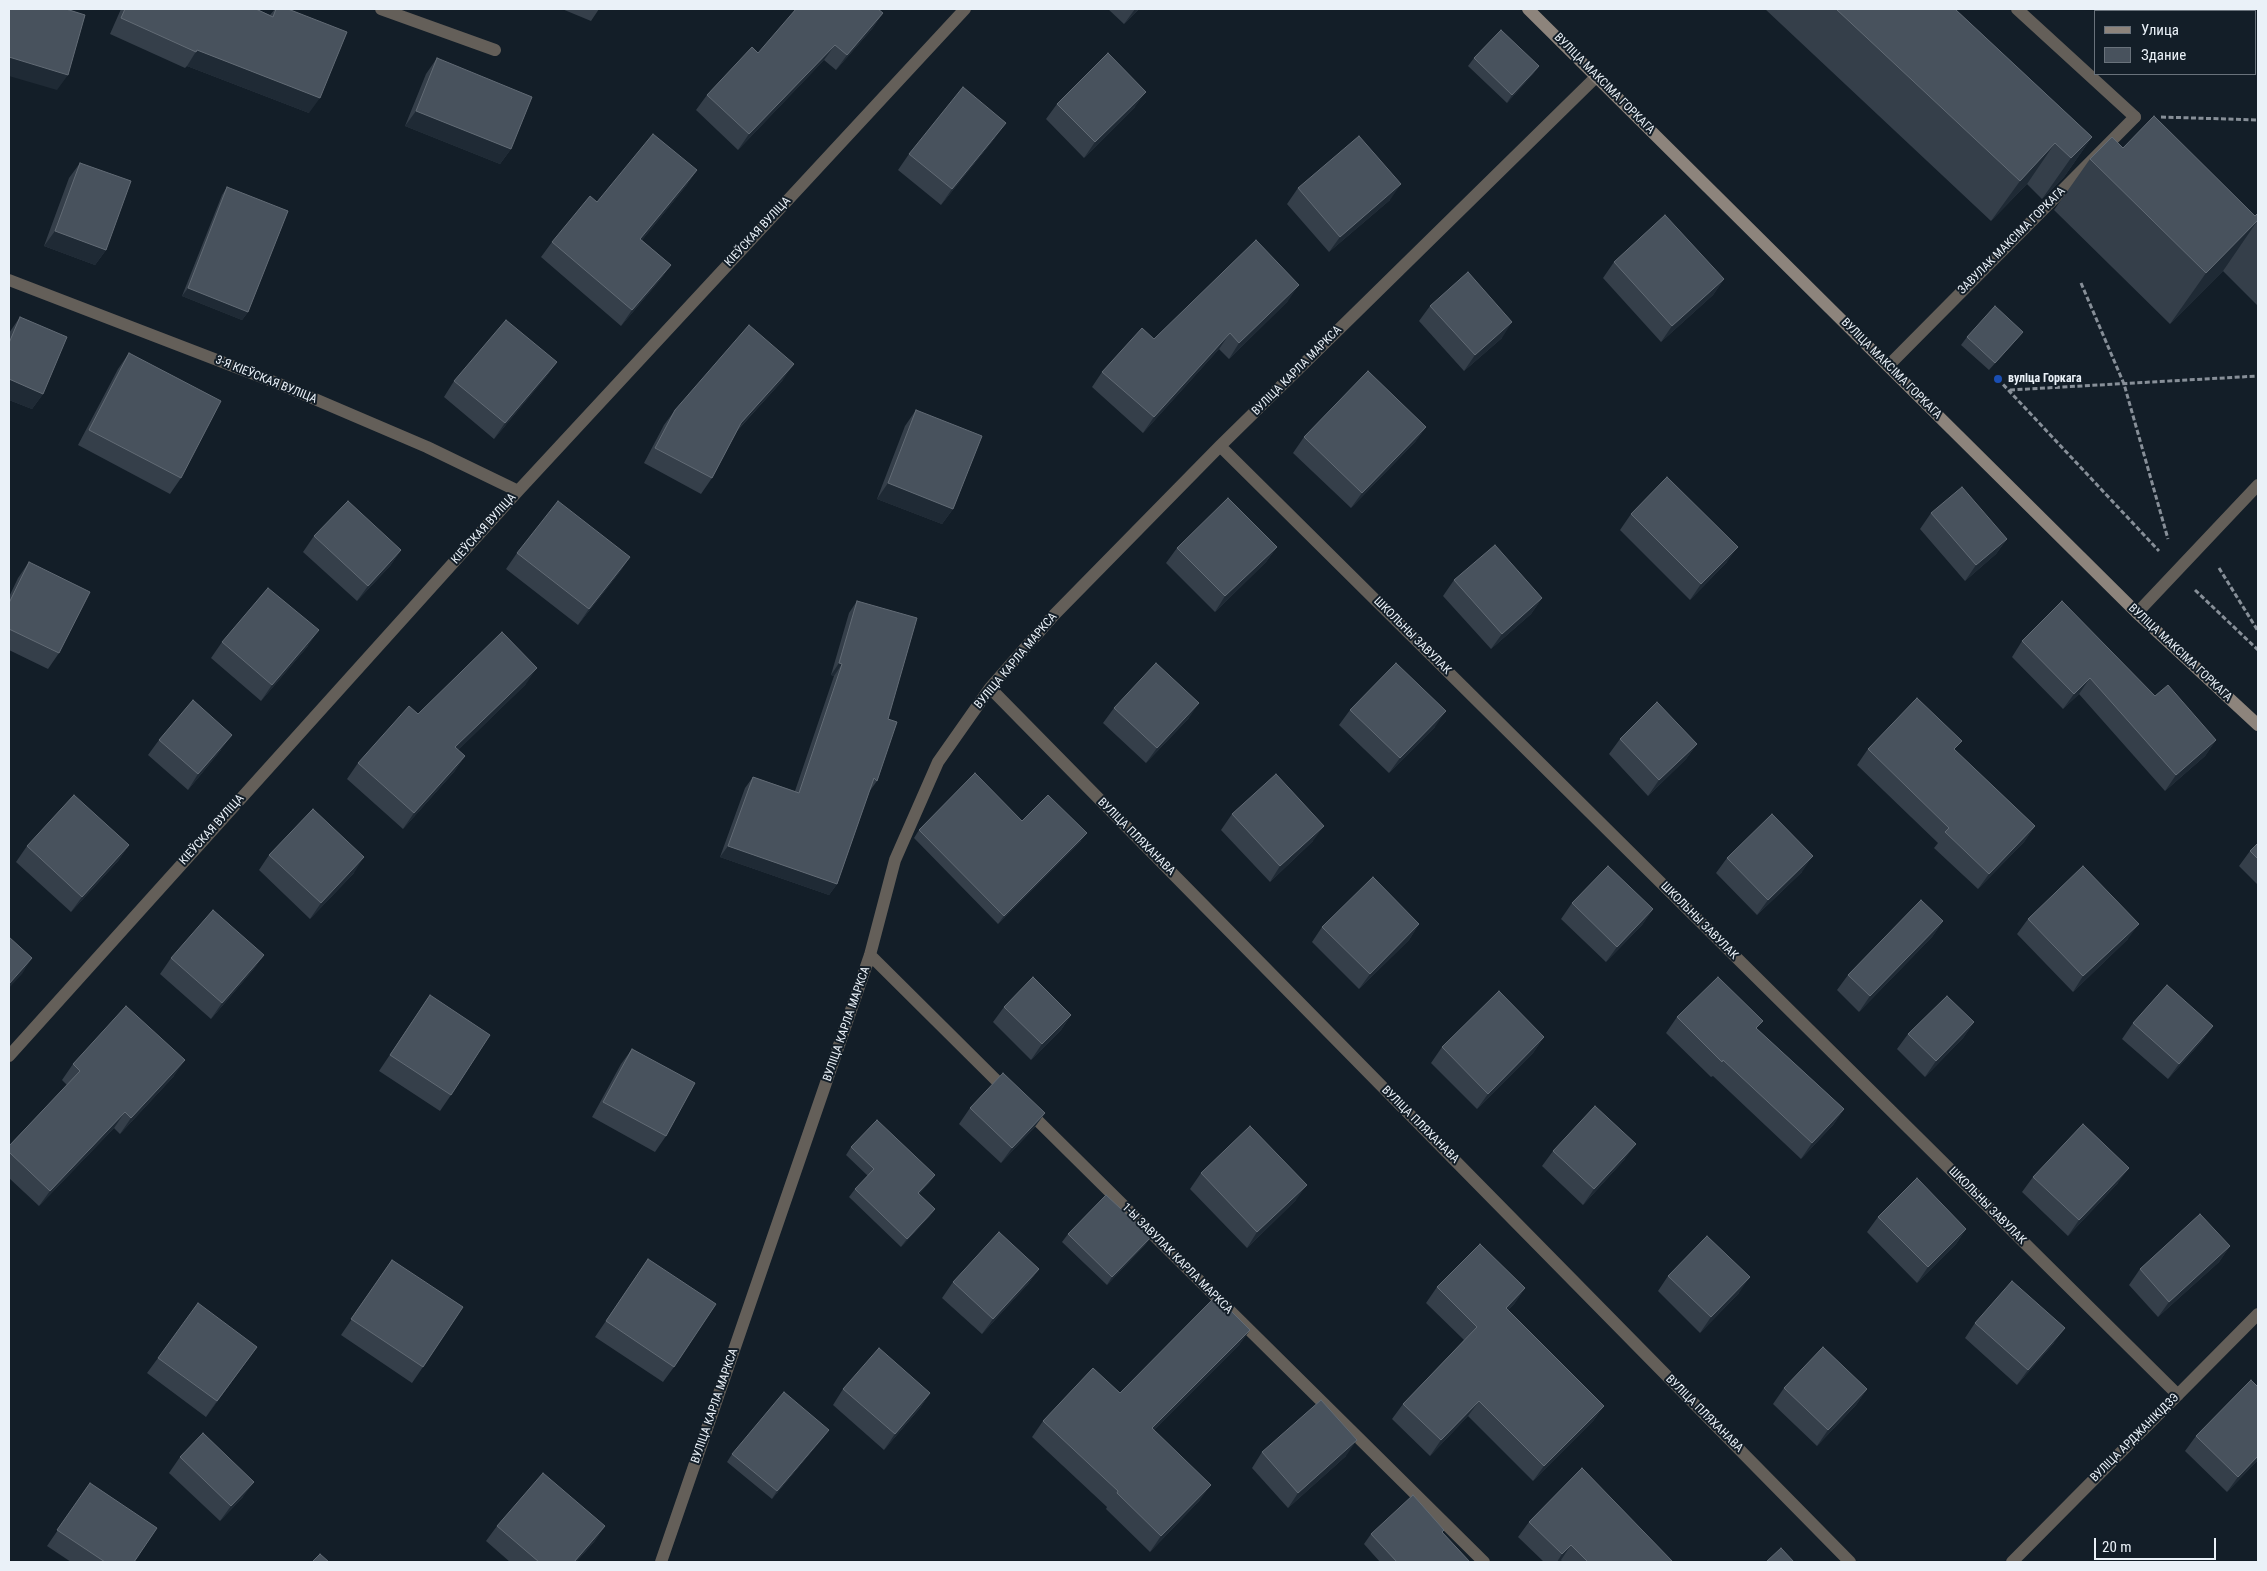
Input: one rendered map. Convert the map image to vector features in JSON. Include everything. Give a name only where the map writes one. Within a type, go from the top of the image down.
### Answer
[{"type":"street","points":[[381,9],[495,50]]},
{"type":"street","name":"КІЕЎСКАЯ ВУЛІЦА","points":[[9,1056],[518,491],[965,9]]},
{"type":"street","name":"ВУЛІЦА МАКСІМА ГОРКАГА","points":[[1528,9],[2137,613],[2258,725]]},
{"type":"street","points":[[2017,9],[2135,117]]},
{"type":"street","name":"ВУЛІЦА КАРЛА МАРКСА","points":[[661,1562],[870,955],[895,860],[938,762],[990,688],[1054,615],[1220,446],[1597,76]]},
{"type":"street","name":"ЗАВУЛАК МАКСІМА ГОРКАГА","points":[[1888,366],[2135,117]]},
{"type":"street","name":"3-Я КІЕЎСКАЯ ВУЛІЦА","points":[[9,280],[282,385],[427,447],[518,491]]},
{"type":"street","name":"ШКОЛЬНЫ ЗАВУЛАК","points":[[1220,446],[2178,1395]]},
{"type":"street","points":[[2137,613],[2258,485]]},
{"type":"street","name":"ВУЛІЦА ПЛЯХАНАВА","points":[[990,688],[1850,1562]]},
{"type":"street","name":"1-Ы ЗАВУЛАК КАРЛА МАРКСА","points":[[870,955],[1484,1562]]},
{"type":"street","name":"ВУЛІЦА АРДЖАНІКІДЗЭ","points":[[2012,1562],[2258,1314]]},
{"type":"path","points":[[2135,117],[2258,120]]},
{"type":"path","points":[[2081,283],[2124,384],[2177,571]]},
{"type":"path","points":[[2010,390],[2258,376]]},
{"type":"path","points":[[1998,378],[2177,571],[2258,650]]},
{"type":"path","points":[[2217,565],[2258,631]]},
{"type":"building","points":[[9,9],[66,9],[85,15],[68,75],[9,57]]},
{"type":"building","points":[[125,9],[256,9],[273,17],[276,9],[288,9],[347,32],[320,98],[197,50],[196,52],[121,18]]},
{"type":"building","points":[[796,9],[878,9],[883,13],[847,55],[835,45],[749,134],[707,95],[752,47],[758,53]]},
{"type":"building","points":[[1836,9],[1955,9],[2092,137],[2071,158],[2055,143],[2020,181]]},
{"type":"building","points":[[1501,30],[1539,66],[1512,95],[1474,58]]},
{"type":"building","points":[[1108,53],[1146,92],[1095,142],[1057,104]]},
{"type":"building","points":[[437,58],[532,97],[511,149],[416,111]]},
{"type":"building","points":[[963,87],[1006,123],[952,189],[909,154]]},
{"type":"building","points":[[2154,116],[2255,216],[2258,213],[2258,220],[2206,273],[2090,159],[2112,137],[2123,148]]},
{"type":"building","points":[[653,134],[697,170],[640,239],[671,265],[632,310],[552,242],[590,196],[597,202]]},
{"type":"building","points":[[1359,136],[1401,184],[1340,237],[1298,188]]},
{"type":"building","points":[[80,163],[131,181],[106,250],[55,231]]},
{"type":"building","points":[[227,187],[288,211],[248,312],[188,288]]},
{"type":"building","points":[[1665,215],[1724,279],[1672,326],[1614,262]]},
{"type":"building","points":[[1256,240],[1299,285],[1239,343],[1230,333],[1154,417],[1102,372],[1142,328],[1154,339]]},
{"type":"building","points":[[1468,272],[1512,322],[1475,355],[1430,306]]},
{"type":"building","points":[[1995,306],[2023,332],[1995,363],[1967,337]]},
{"type":"building","points":[[20,317],[67,337],[43,394],[9,379],[9,343]]},
{"type":"building","points":[[506,320],[557,362],[505,423],[454,381]]},
{"type":"building","points":[[749,325],[794,364],[741,423],[712,478],[655,448],[675,410]]},
{"type":"building","points":[[129,353],[221,401],[181,478],[89,430]]},
{"type":"building","points":[[1368,371],[1426,427],[1362,493],[1304,437]]},
{"type":"building","points":[[916,410],[982,436],[953,509],[888,483]]},
{"type":"building","points":[[1667,477],[1738,547],[1701,584],[1631,514]]},
{"type":"building","points":[[1962,487],[2007,539],[1976,565],[1931,513]]},
{"type":"building","points":[[1228,498],[1277,547],[1225,596],[1177,548]]},
{"type":"building","points":[[348,501],[401,550],[368,586],[314,536]]},
{"type":"building","points":[[558,501],[630,557],[589,609],[517,553]]},
{"type":"building","points":[[1495,545],[1542,598],[1502,634],[1454,580]]},
{"type":"building","points":[[29,562],[90,592],[59,653],[9,629],[9,603]]},
{"type":"building","points":[[268,588],[319,630],[272,685],[222,642]]},
{"type":"building","points":[[857,601],[917,618],[888,719],[897,722],[877,781],[874,778],[837,884],[728,846],[753,777],[799,793],[842,664],[839,663]]},
{"type":"building","points":[[2062,601],[2155,696],[2168,685],[2216,740],[2176,775],[2090,678],[2074,694],[2022,641]]},
{"type":"building","points":[[502,632],[537,668],[455,747],[465,756],[414,813],[358,763],[409,706],[418,714]]},
{"type":"building","points":[[1156,663],[1199,703],[1157,748],[1114,708]]},
{"type":"building","points":[[1396,663],[1446,711],[1400,758],[1350,710]]},
{"type":"building","points":[[1917,698],[1962,741],[1954,749],[2035,826],[1989,874],[1945,832],[1949,828],[1868,749]]},
{"type":"building","points":[[193,700],[232,735],[198,774],[159,740]]},
{"type":"building","points":[[1657,702],[1697,744],[1659,780],[1620,739]]},
{"type":"building","points":[[975,773],[1022,821],[1048,795],[1087,833],[1004,916],[919,830]]},
{"type":"building","points":[[1276,774],[1324,826],[1280,866],[1232,814]]},
{"type":"building","points":[[74,795],[129,845],[82,897],[27,846]]},
{"type":"building","points":[[313,809],[364,857],[321,903],[269,855]]},
{"type":"building","points":[[1772,814],[1813,856],[1768,900],[1727,858]]},
{"type":"building","points":[[2258,843],[2258,859],[2250,851]]},
{"type":"building","points":[[1608,866],[1653,909],[1617,947],[1572,903]]},
{"type":"building","points":[[2083,866],[2139,924],[2083,976],[2028,919]]},
{"type":"building","points":[[1373,877],[1419,924],[1370,974],[1322,927]]},
{"type":"building","points":[[1921,900],[1943,921],[1870,996],[1848,975]]},
{"type":"building","points":[[213,910],[264,955],[222,1003],[171,958]]},
{"type":"building","points":[[9,937],[32,958],[9,984]]},
{"type":"building","points":[[1033,977],[1071,1015],[1042,1044],[1004,1007]]},
{"type":"building","points":[[1718,977],[1763,1021],[1756,1028],[1844,1109],[1812,1143],[1723,1060],[1722,1062],[1677,1017]]},
{"type":"building","points":[[2167,985],[2213,1026],[2179,1064],[2133,1023]]},
{"type":"building","points":[[1499,991],[1544,1037],[1488,1094],[1442,1047]]},
{"type":"building","points":[[430,995],[490,1035],[451,1095],[390,1055]]},
{"type":"building","points":[[1947,996],[1974,1022],[1936,1061],[1908,1034]]},
{"type":"building","points":[[126,1006],[185,1060],[131,1118],[125,1112],[50,1191],[9,1152],[9,1146],[80,1071],[73,1064]]},
{"type":"building","points":[[632,1049],[695,1083],[666,1136],[603,1102]]},
{"type":"building","points":[[1003,1073],[1045,1113],[1012,1148],[970,1108]]},
{"type":"building","points":[[1595,1106],[1636,1144],[1594,1189],[1553,1151]]},
{"type":"building","points":[[877,1120],[935,1175],[918,1193],[935,1209],[907,1239],[855,1189],[874,1169],[851,1147]]},
{"type":"building","points":[[2083,1124],[2129,1168],[2079,1220],[2033,1177]]},
{"type":"building","points":[[1250,1126],[1307,1185],[1257,1232],[1201,1173]]},
{"type":"building","points":[[1917,1178],[1966,1229],[1928,1267],[1878,1217]]},
{"type":"building","points":[[1106,1195],[1151,1237],[1112,1277],[1068,1234]]},
{"type":"building","points":[[2200,1214],[2230,1246],[2169,1302],[2140,1269]]},
{"type":"building","points":[[999,1232],[1039,1269],[993,1319],[953,1282]]},
{"type":"building","points":[[1707,1236],[1750,1277],[1711,1317],[1668,1276]]},
{"type":"building","points":[[1480,1244],[1525,1288],[1506,1308],[1604,1406],[1544,1466],[1479,1401],[1441,1440],[1403,1404],[1477,1327],[1437,1287]]},
{"type":"building","points":[[648,1259],[716,1304],[674,1367],[606,1321]]},
{"type":"building","points":[[392,1260],[463,1307],[423,1367],[351,1319]]},
{"type":"building","points":[[2012,1281],[2065,1328],[2028,1370],[1975,1323]]},
{"type":"building","points":[[1216,1296],[1250,1330],[1152,1428],[1211,1485],[1161,1536],[1117,1493],[1118,1491],[1043,1421],[1093,1368],[1120,1393]]},
{"type":"building","points":[[198,1303],[257,1347],[217,1401],[158,1358]]},
{"type":"building","points":[[1823,1347],[1867,1389],[1828,1430],[1784,1388]]},
{"type":"building","points":[[879,1348],[930,1393],[895,1434],[843,1389]]},
{"type":"building","points":[[2251,1380],[2258,1387],[2258,1456],[2238,1477],[2196,1436]]},
{"type":"building","points":[[784,1392],[829,1430],[777,1491],[732,1454]]},
{"type":"building","points":[[1321,1400],[1357,1440],[1298,1493],[1262,1452]]},
{"type":"building","points":[[203,1433],[254,1482],[231,1506],[180,1457]]},
{"type":"building","points":[[1582,1468],[1673,1562],[1588,1562],[1571,1545],[1562,1554],[1529,1522]]},
{"type":"building","points":[[543,1473],[605,1526],[574,1562],[539,1562],[497,1526]]},
{"type":"building","points":[[90,1483],[157,1528],[134,1562],[105,1562],[57,1530]]},
{"type":"building","points":[[1413,1495],[1444,1530],[1442,1532],[1470,1562],[1397,1562],[1371,1534]]},
{"type":"building","points":[[1781,1548],[1794,1562],[1766,1562]]},
{"type":"building","points":[[320,1554],[329,1562],[312,1562]]},
{"type":"place","name":"вуліца Горкага","points":[[1998,379]]}]
